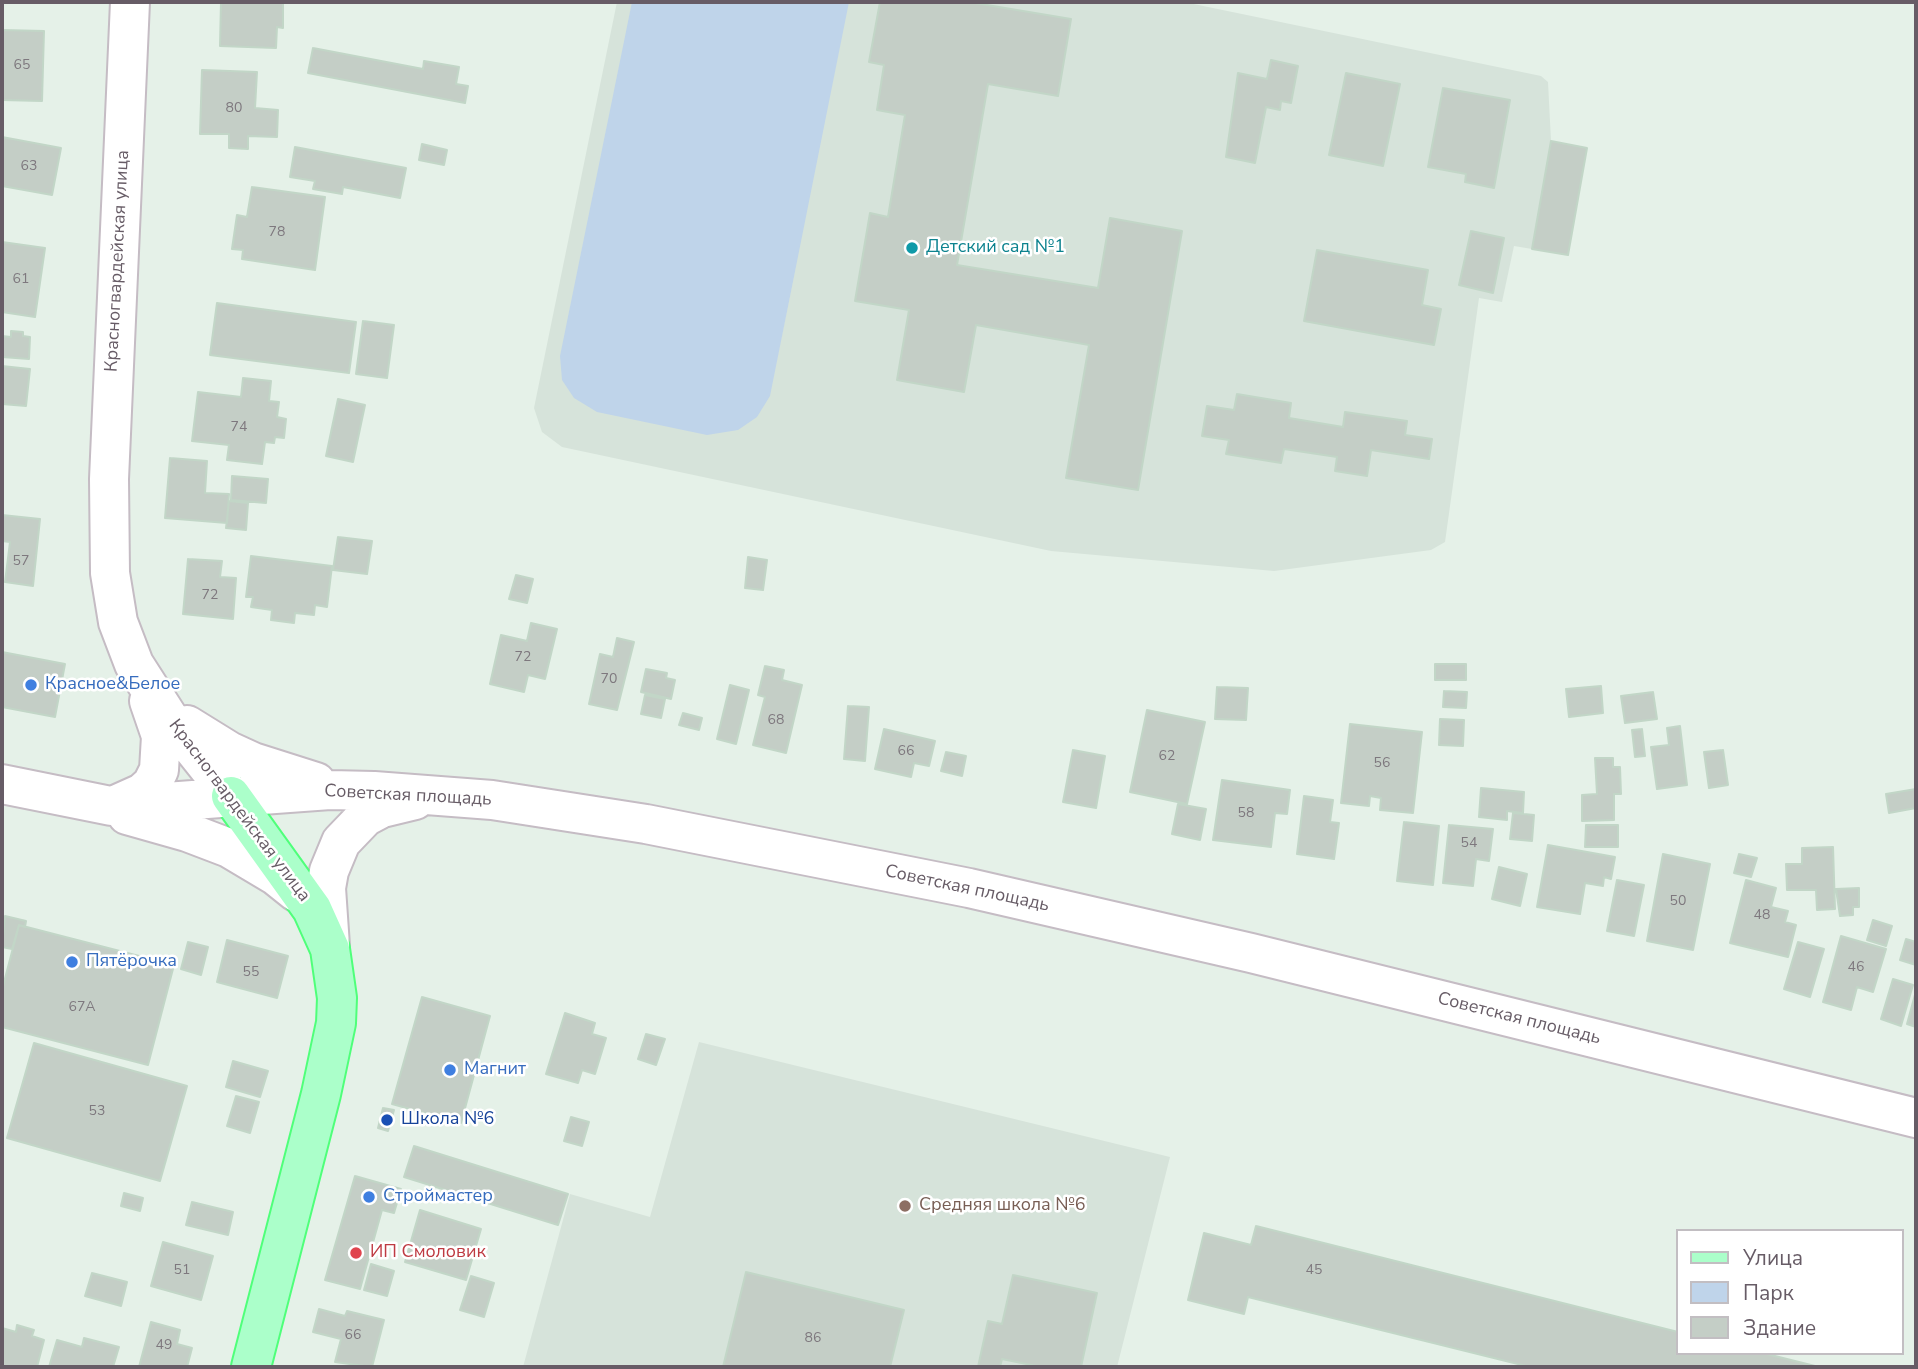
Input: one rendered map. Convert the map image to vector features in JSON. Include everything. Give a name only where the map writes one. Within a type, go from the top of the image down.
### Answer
[{"type":"main road","name":"Красногвардейская улица","points":[[231,796],[312,909],[330,949],[337,998],[331,1053],[251,1367]]},
{"type":"street","name":"Красногвардейская улица","points":[[130,2],[108,530],[114,601],[125,645],[141,676],[231,796]]},
{"type":"street","points":[[141,676],[188,726],[229,751],[300,779],[374,791]]},
{"type":"street","points":[[94,804],[142,793],[152,784],[159,770],[160,736],[141,676]]},
{"type":"street","name":"Советская площадь","points":[[2,784],[94,804],[330,790],[374,791],[459,797],[646,824],[994,894],[1251,953],[1916,1118]]},
{"type":"street","points":[[330,949],[326,908],[329,871],[341,842],[351,829],[382,808],[426,798],[459,797]]},
{"type":"street","points":[[94,804],[187,832],[229,848],[275,876],[312,909]]},
{"type":"shaded area","points":[[617,2],[1184,2],[1541,76],[1548,82],[1551,141],[1587,148],[1568,255],[1514,246],[1502,302],[1479,298],[1445,542],[1431,550],[1274,571],[1051,551],[562,447],[542,432],[534,408]]},
{"type":"shaded area","name":"Средняя школа №6","points":[[699,1042],[1170,1157],[1117,1367],[523,1367],[570,1194],[650,1217]]},
{"type":"green space","points":[[632,2],[849,2],[770,396],[757,417],[738,430],[707,435],[597,412],[574,398],[562,380],[560,356]]},
{"type":"building","points":[[221,2],[283,2],[283,28],[277,27],[276,48],[220,46]]},
{"type":"building","name":"Детский сад №1","points":[[880,2],[969,2],[1071,19],[1058,96],[988,84],[957,265],[1098,288],[1110,218],[1182,231],[1138,490],[1066,478],[1089,345],[976,325],[964,392],[897,380],[909,310],[855,301],[870,213],[888,217],[905,115],[877,110],[884,65],[869,62]]},
{"type":"building","points":[[2,30],[44,31],[42,101],[2,100]]},
{"type":"building","points":[[313,48],[423,69],[424,61],[459,67],[456,84],[468,86],[465,103],[308,73]]},
{"type":"building","points":[[1271,60],[1298,66],[1291,103],[1281,101],[1280,110],[1266,107],[1255,163],[1226,157],[1238,73],[1267,79]]},
{"type":"building","points":[[202,70],[257,72],[255,108],[278,110],[277,137],[248,136],[248,149],[229,148],[229,134],[200,134]]},
{"type":"building","points":[[1346,73],[1400,84],[1383,166],[1329,155]]},
{"type":"building","points":[[1443,88],[1510,100],[1494,188],[1465,182],[1466,174],[1428,167]]},
{"type":"building","points":[[2,137],[61,148],[52,195],[2,186]]},
{"type":"building","points":[[1551,141],[1587,148],[1568,255],[1532,249]]},
{"type":"building","points":[[422,144],[447,150],[444,165],[419,160]]},
{"type":"building","points":[[295,147],[406,168],[400,198],[343,187],[342,194],[313,189],[315,181],[290,177]]},
{"type":"building","points":[[252,187],[325,197],[315,270],[242,259],[243,250],[232,249],[237,215],[247,217]]},
{"type":"building","points":[[1471,231],[1504,238],[1493,293],[1459,285]]},
{"type":"building","points":[[2,242],[45,248],[35,317],[2,312]]},
{"type":"building","points":[[1317,250],[1428,270],[1422,305],[1441,309],[1434,345],[1304,321]]},
{"type":"building","points":[[217,303],[356,322],[349,373],[210,355]]},
{"type":"building","points":[[363,321],[394,325],[387,378],[356,374]]},
{"type":"building","points":[[11,331],[23,332],[23,336],[30,337],[29,359],[2,357],[2,336],[11,337]]},
{"type":"building","points":[[2,366],[30,369],[26,406],[2,404]]},
{"type":"building","points":[[243,378],[271,381],[269,401],[279,402],[277,417],[286,419],[284,438],[275,437],[274,443],[265,442],[262,464],[227,460],[229,445],[192,441],[198,392],[241,397]]},
{"type":"building","points":[[1237,394],[1291,403],[1289,418],[1343,427],[1345,412],[1407,421],[1405,435],[1432,439],[1429,459],[1371,450],[1367,476],[1335,471],[1337,457],[1284,449],[1281,463],[1226,454],[1229,440],[1202,436],[1207,406],[1234,410]]},
{"type":"building","points":[[338,399],[365,405],[353,462],[326,456]]},
{"type":"building","points":[[170,458],[207,461],[205,493],[229,494],[227,523],[165,518]]},
{"type":"building","points":[[232,476],[268,479],[266,503],[231,500]]},
{"type":"building","points":[[229,501],[248,503],[246,530],[226,528]]},
{"type":"building","points":[[2,515],[40,519],[33,586],[5,582],[10,542],[2,541]]},
{"type":"building","points":[[338,537],[372,541],[367,574],[333,570]]},
{"type":"building","points":[[251,556],[332,566],[327,607],[315,605],[314,615],[295,613],[294,623],[271,620],[272,610],[251,607],[253,597],[246,597]]},
{"type":"building","points":[[748,557],[767,560],[763,590],[745,588]]},
{"type":"building","points":[[188,559],[222,561],[220,577],[236,578],[233,619],[183,614]]},
{"type":"building","points":[[516,575],[533,579],[527,603],[509,599]]},
{"type":"building","points":[[531,623],[557,629],[545,679],[528,675],[524,692],[490,684],[501,635],[527,641]]},
{"type":"building","points":[[617,638],[634,642],[617,710],[589,704],[600,654],[613,657]]},
{"type":"building","name":"Красное&Белое","points":[[2,652],[65,664],[55,717],[2,707]]},
{"type":"building","points":[[1435,664],[1466,664],[1466,680],[1435,680]]},
{"type":"building","points":[[765,666],[784,670],[782,680],[802,685],[786,753],[753,745],[765,697],[758,695]]},
{"type":"building","points":[[646,669],[667,673],[666,678],[675,680],[671,699],[641,692]]},
{"type":"building","points":[[730,685],[749,690],[736,744],[717,739]]},
{"type":"building","points":[[1601,686],[1603,713],[1569,717],[1566,689]]},
{"type":"building","points":[[1217,687],[1248,688],[1246,720],[1215,719]]},
{"type":"building","points":[[1444,691],[1467,692],[1466,708],[1443,707]]},
{"type":"building","points":[[1653,692],[1657,719],[1625,723],[1621,696]]},
{"type":"building","points":[[645,695],[665,699],[661,718],[641,714]]},
{"type":"building","points":[[848,706],[869,707],[865,761],[844,759]]},
{"type":"building","points":[[1147,710],[1205,722],[1187,804],[1130,792]]},
{"type":"building","points":[[683,713],[702,718],[699,730],[679,725]]},
{"type":"building","points":[[1440,719],[1464,720],[1463,746],[1439,745]]},
{"type":"building","points":[[1350,724],[1422,732],[1413,813],[1380,810],[1381,798],[1370,796],[1369,806],[1341,803]]},
{"type":"building","points":[[1680,726],[1687,785],[1657,789],[1651,747],[1669,745],[1667,728]]},
{"type":"building","points":[[884,729],[935,741],[929,766],[914,763],[911,777],[875,769]]},
{"type":"building","points":[[1642,729],[1645,756],[1635,757],[1632,730]]},
{"type":"building","points":[[1073,750],[1105,756],[1096,808],[1063,802]]},
{"type":"building","points":[[1723,750],[1728,785],[1709,788],[1704,752]]},
{"type":"building","points":[[946,752],[966,756],[962,776],[941,771]]},
{"type":"building","points":[[1595,758],[1613,758],[1613,767],[1620,767],[1621,794],[1614,794],[1614,820],[1582,821],[1582,795],[1597,794]]},
{"type":"building","points":[[1222,780],[1290,790],[1287,814],[1275,813],[1271,847],[1213,840]]},
{"type":"building","points":[[1481,788],[1524,792],[1523,813],[1507,811],[1507,820],[1479,817]]},
{"type":"building","points":[[1916,789],[1916,808],[1889,813],[1886,794]]},
{"type":"building","points":[[1304,796],[1333,800],[1330,822],[1339,823],[1334,859],[1297,854]]},
{"type":"building","points":[[1178,804],[1206,809],[1200,840],[1172,834]]},
{"type":"building","points":[[1513,813],[1534,815],[1532,841],[1510,839]]},
{"type":"building","points":[[1404,822],[1439,826],[1433,885],[1397,881]]},
{"type":"building","points":[[1449,825],[1493,829],[1489,861],[1476,859],[1473,886],[1443,883]]},
{"type":"building","points":[[1586,825],[1618,825],[1618,847],[1585,847]]},
{"type":"building","points":[[1548,845],[1615,857],[1611,879],[1604,877],[1603,886],[1585,883],[1580,914],[1537,907]]},
{"type":"building","points":[[1833,847],[1835,909],[1817,910],[1816,890],[1787,890],[1786,864],[1802,864],[1802,848]]},
{"type":"building","points":[[1663,854],[1710,864],[1693,950],[1647,941]]},
{"type":"building","points":[[1739,854],[1757,858],[1751,877],[1734,873]]},
{"type":"building","points":[[1499,867],[1527,874],[1520,906],[1492,899]]},
{"type":"building","points":[[1617,880],[1644,885],[1634,936],[1607,931]]},
{"type":"building","points":[[1746,880],[1776,888],[1771,907],[1788,911],[1785,922],[1796,925],[1788,957],[1730,943]]},
{"type":"building","points":[[1859,888],[1859,907],[1853,907],[1853,915],[1840,916],[1836,889]]},
{"type":"building","points":[[5,916],[26,921],[25,927],[19,925],[12,949],[2,947]]},
{"type":"building","points":[[1873,920],[1892,926],[1886,946],[1867,940]]},
{"type":"building","points":[[19,925],[174,965],[148,1065],[2,1027],[2,990]]},
{"type":"building","points":[[1841,936],[1886,949],[1873,992],[1857,987],[1851,1010],[1823,1002]]},
{"type":"building","points":[[1906,939],[1916,942],[1916,965],[1900,960]]},
{"type":"building","points":[[227,940],[288,956],[277,998],[217,982]]},
{"type":"building","points":[[188,942],[208,947],[201,975],[181,969]]},
{"type":"building","points":[[1798,942],[1824,949],[1810,997],[1784,989]]},
{"type":"building","points":[[1893,979],[1913,985],[1901,1026],[1881,1019]]},
{"type":"building","points":[[1916,991],[1916,1027],[1907,1024]]},
{"type":"building","points":[[422,997],[490,1016],[461,1123],[392,1104]]},
{"type":"building","points":[[565,1013],[595,1023],[592,1034],[606,1038],[595,1074],[582,1070],[578,1083],[546,1074]]},
{"type":"building","points":[[646,1034],[665,1039],[656,1065],[638,1059]]},
{"type":"building","points":[[34,1043],[187,1086],[160,1181],[7,1138]]},
{"type":"building","points":[[233,1061],[268,1071],[260,1097],[226,1087]]},
{"type":"building","points":[[236,1096],[259,1102],[250,1133],[227,1126]]},
{"type":"building","points":[[383,1108],[394,1110],[388,1131],[378,1128]]},
{"type":"building","points":[[571,1117],[589,1122],[582,1146],[564,1141]]},
{"type":"building","points":[[414,1146],[568,1194],[558,1225],[404,1177]]},
{"type":"building","points":[[355,1176],[401,1189],[394,1213],[382,1210],[360,1289],[325,1280]]},
{"type":"building","points":[[124,1193],[143,1198],[140,1211],[121,1206]]},
{"type":"building","points":[[192,1202],[233,1212],[228,1235],[186,1225]]},
{"type":"building","points":[[420,1210],[481,1229],[466,1280],[405,1262]]},
{"type":"building","points":[[1256,1226],[1676,1331],[1676,1355],[1771,1355],[1815,1366],[1530,1367],[1248,1297],[1244,1314],[1188,1300],[1204,1233],[1251,1245]]},
{"type":"building","points":[[163,1242],[213,1256],[201,1300],[151,1286]]},
{"type":"building","points":[[371,1264],[394,1271],[387,1296],[364,1290]]},
{"type":"building","points":[[746,1272],[904,1310],[890,1367],[723,1367]]},
{"type":"building","points":[[92,1273],[127,1282],[121,1306],[85,1296]]},
{"type":"building","points":[[1013,1275],[1097,1293],[1081,1367],[1041,1367],[1002,1359],[1000,1367],[978,1367],[988,1321],[1002,1324]]},
{"type":"building","points":[[471,1276],[494,1283],[484,1317],[460,1310]]},
{"type":"building","points":[[319,1309],[345,1316],[347,1311],[384,1320],[372,1367],[335,1362],[341,1339],[313,1332]]},
{"type":"building","points":[[151,1322],[180,1330],[177,1344],[192,1348],[187,1367],[139,1367]]},
{"type":"building","points":[[17,1325],[34,1330],[32,1336],[44,1340],[37,1367],[2,1367],[2,1328],[16,1332]]},
{"type":"building","points":[[84,1338],[119,1347],[113,1367],[49,1367],[57,1340],[82,1347]]},
{"type":"place","name":"Детский сад №1","points":[[912,248]]},
{"type":"place","name":"Красное&Белое","points":[[31,685]]},
{"type":"place","name":"Пятёрочка","points":[[72,962]]},
{"type":"place","name":"Магнит","points":[[450,1070]]},
{"type":"place","name":"Школа №6","points":[[387,1120]]},
{"type":"place","name":"Строймастер","points":[[369,1197]]},
{"type":"place","name":"Средняя школа №6","points":[[905,1206]]},
{"type":"place","name":"ИП Смоловик","points":[[356,1253]]}]
